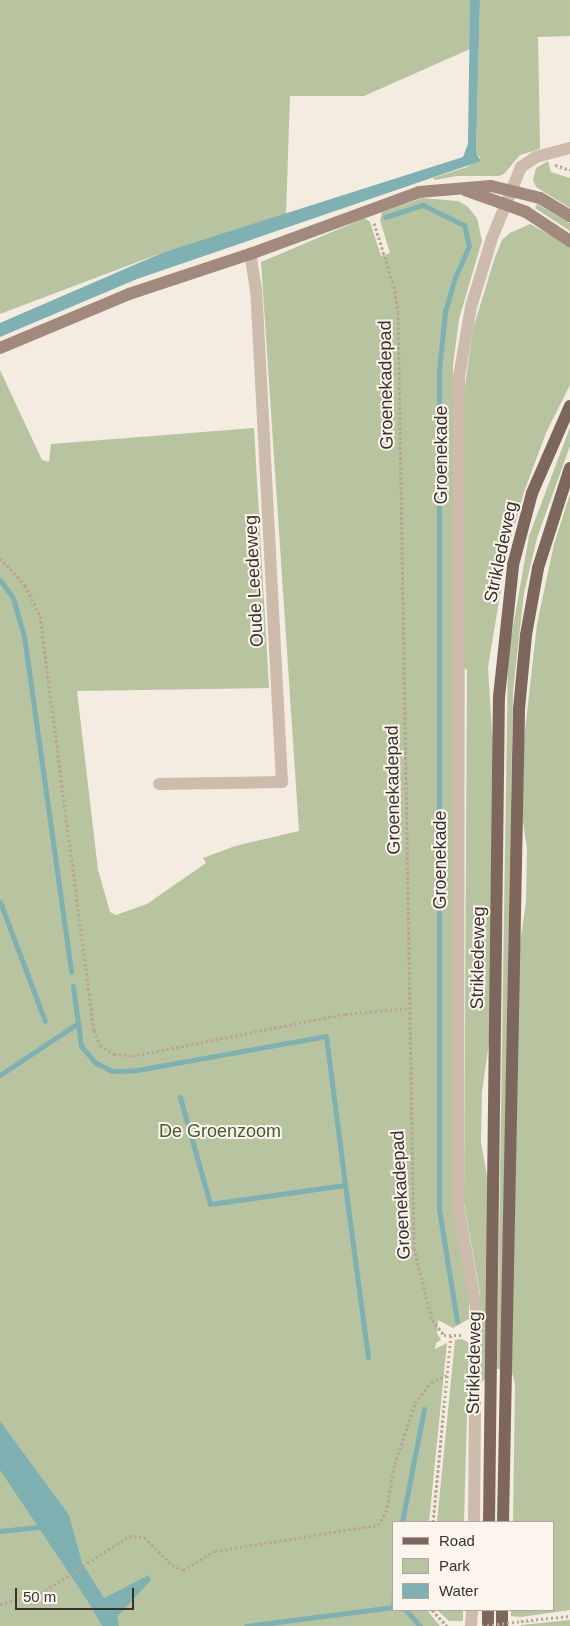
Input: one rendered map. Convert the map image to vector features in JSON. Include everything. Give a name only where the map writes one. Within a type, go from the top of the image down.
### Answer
[{"type":"main road","name":"Strikledeweg","points":[[489,1521],[499,697],[513,564],[532,493],[570,406]]},
{"type":"main road","name":"Strikledeweg","points":[[504,1521],[519,709],[526,635],[538,568],[570,468]]},
{"type":"main road","points":[[488,1611],[488,1626]]},
{"type":"main road","points":[[502,1611],[502,1626]]},
{"type":"street","points":[[506,204],[522,167],[536,157],[570,148]]},
{"type":"street","points":[[0,348],[129,294],[250,254],[419,192],[491,186],[540,198],[570,216]]},
{"type":"street","points":[[458,188],[506,204],[532,216],[570,241]]},
{"type":"street","name":"Groenekade","points":[[474,1521],[476,1308],[458,1205],[459,377],[471,307],[506,204]]},
{"type":"street","name":"Oude Leedeweg","points":[[159,784],[282,782],[256,290],[250,254]]},
{"type":"street","points":[[471,1626],[472,1611]]},
{"type":"path","name":"Groenekadepad","points":[[370,210],[394,286],[398,312],[414,1248],[432,1320],[439,1331],[451,1336]]},
{"type":"path","points":[[0,558],[25,585],[40,616],[94,1030],[100,1045],[114,1054],[132,1056],[345,1014],[410,1008]]},
{"type":"path","points":[[432,1521],[451,1336],[476,1334]]},
{"type":"path","points":[[0,1604],[32,1596],[60,1582],[120,1540],[137,1536],[151,1542],[172,1566],[183,1570],[215,1551],[378,1524],[386,1512],[395,1464],[415,1403],[431,1382],[448,1375]]},
{"type":"path","points":[[433,1611],[447,1626]]},
{"type":"path","points":[[482,1626],[570,1616]]},
{"type":"green space","points":[[0,0],[470,0],[470,49],[364,96],[290,96],[286,214],[164,252],[0,314]]},
{"type":"green space","points":[[480,0],[570,0],[570,36],[538,37],[540,149],[520,155],[504,174],[499,176],[457,176],[435,180],[433,178],[467,167],[481,158],[476,154]]},
{"type":"green space","points":[[548,161],[551,172],[570,178],[570,208],[536,187],[533,180],[536,168]]},
{"type":"green space","name":"De Groenzoom","points":[[422,198],[458,201],[467,206],[477,218],[482,241],[459,319],[453,365],[453,1199],[469,1297],[469,1319],[453,1328],[438,1320],[437,1333],[441,1340],[436,1343],[435,1349],[447,1343],[429,1521],[392,1521],[392,1611],[428,1611],[440,1626],[119,1626],[118,1623],[102,1626],[0,1626],[0,370],[42,460],[49,462],[51,444],[254,428],[269,688],[77,691],[98,870],[110,912],[116,915],[147,904],[206,863],[203,858],[235,846],[299,831],[261,262],[365,218],[370,222],[381,256],[390,253],[380,220],[382,212]]},
{"type":"green space","points":[[537,204],[570,223],[570,231],[535,208]]},
{"type":"green space","points":[[530,224],[570,246],[570,385],[546,433],[524,492],[507,553],[488,667],[494,766],[490,1036],[482,1092],[481,1142],[488,1182],[487,1378],[481,1382],[480,1293],[464,1203],[467,670],[464,667],[464,393],[473,329],[494,260],[502,240],[510,233]]},
{"type":"green space","points":[[570,427],[570,446],[537,538],[524,593],[513,692],[501,1369],[497,1369],[508,655],[529,536]]},
{"type":"green space","points":[[570,494],[570,1610],[521,1617],[511,1616],[511,1611],[555,1611],[555,1521],[513,1521],[515,1384],[511,1369],[518,957],[526,902],[527,848],[520,803],[521,766],[537,624],[554,544]]},
{"type":"green space","points":[[462,1339],[469,1343],[464,1521],[437,1521],[455,1340]]},
{"type":"green space","points":[[438,1611],[463,1611],[463,1621],[449,1621]]},
{"type":"green space","points":[[570,1620],[570,1626],[521,1626],[521,1625]]},
{"type":"water","points":[[470,0],[480,0],[476,153],[481,161],[137,279],[0,337],[0,323],[164,252],[463,157],[468,144]]},
{"type":"water","points":[[0,1421],[69,1515],[82,1563],[104,1598],[149,1575],[151,1580],[117,1617],[119,1626],[102,1626],[87,1600],[0,1470]]},
{"type":"waterway","points":[[385,217],[423,205],[464,225],[469,246],[455,277],[445,312],[439,370],[439,1209],[457,1322]]},
{"type":"waterway","points":[[0,580],[13,598],[24,636],[71,972]]},
{"type":"waterway","points":[[0,902],[45,1021]]},
{"type":"waterway","points":[[73,986],[81,1046],[96,1063],[112,1071],[137,1070],[326,1036],[345,1185]]},
{"type":"waterway","points":[[0,1075],[78,1023]]},
{"type":"waterway","points":[[180,1097],[210,1204],[345,1185],[368,1357]]},
{"type":"waterway","points":[[402,1521],[424,1409]]},
{"type":"waterway","points":[[0,1531],[39,1527]]},
{"type":"waterway","points":[[246,1626],[392,1607]]},
{"type":"waterway","points":[[407,1611],[420,1626]]}]
